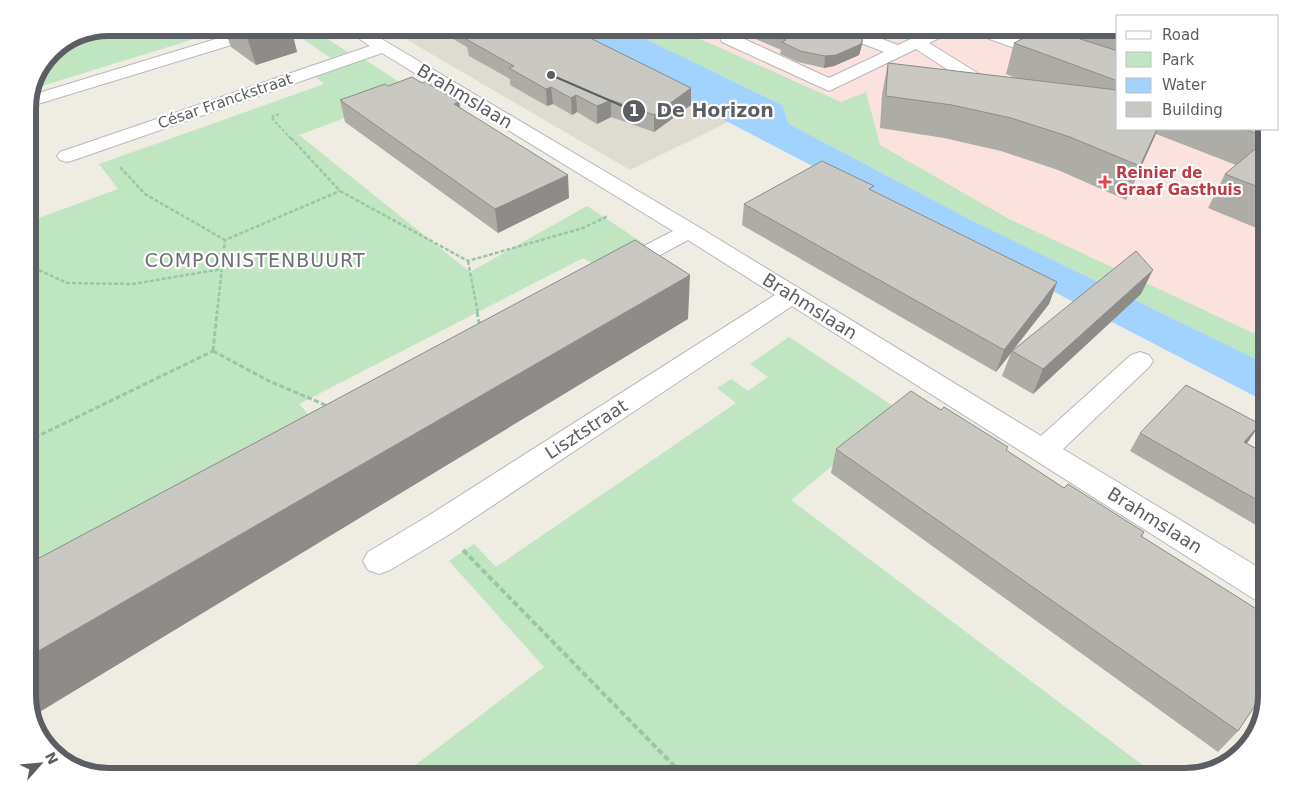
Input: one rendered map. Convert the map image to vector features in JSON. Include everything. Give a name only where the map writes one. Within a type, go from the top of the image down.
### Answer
[{"type":"street","points":[[37,99],[242,36]]},
{"type":"street","name":"Brahmslaan","points":[[365,36],[689,231],[1258,584]]},
{"type":"street","points":[[733,36],[728,38],[829,85],[929,36]]},
{"type":"street","points":[[860,36],[898,51]]},
{"type":"street","points":[[998,36],[1116,79]]},
{"type":"street","points":[[916,42],[1011,102]]},
{"type":"street","name":"César Franckstraat","points":[[66,156],[384,47]]},
{"type":"street","points":[[594,281],[689,231]]},
{"type":"street","name":"Lisztstraat","points":[[378,561],[439,525],[792,295]]},
{"type":"street","points":[[1043,451],[1140,361]]},
{"type":"path","points":[[280,114],[271,117],[340,190],[468,261],[583,228],[638,202]]},
{"type":"path","points":[[99,145],[145,194],[225,240]]},
{"type":"path","points":[[225,240],[340,190]]},
{"type":"path","points":[[213,351],[225,240]]},
{"type":"path","points":[[468,261],[481,332]]},
{"type":"path","points":[[36,269],[66,283],[132,284],[222,269]]},
{"type":"path","points":[[213,351],[269,380],[339,411]]},
{"type":"path","points":[[36,438],[213,351]]},
{"type":"path","points":[[439,525],[676,768]]},
{"type":"shaded area","points":[[401,36],[558,36],[728,122],[630,170]]},
{"type":"shaded area","name":"Reinier de Graaf Gasthuis","points":[[694,36],[1116,36],[1116,130],[1258,130],[1258,335],[1009,219],[879,145],[866,92],[841,102]]},
{"type":"green space","points":[[109,36],[204,36],[40,86],[49,69],[58,58],[81,42]]},
{"type":"green space","points":[[298,36],[323,36],[348,52],[331,58]]},
{"type":"green space","points":[[640,36],[694,36],[841,102],[866,92],[880,145],[1009,219],[1258,335],[1258,360],[971,220],[789,124],[782,105]]},
{"type":"green space","points":[[364,59],[414,92],[299,135],[470,272],[587,206],[649,247],[604,271],[583,258],[299,404],[339,449],[36,611],[36,219],[118,189],[99,164],[324,84],[314,76]]},
{"type":"green space","points":[[789,337],[899,410],[791,500],[1146,768],[411,768],[544,667],[449,561],[474,544],[496,567],[736,403],[717,388],[731,379],[748,391],[768,377],[750,364]]},
{"type":"water","points":[[555,36],[640,36],[782,105],[789,124],[971,220],[1258,360],[1258,398],[728,122]]},
{"type":"building","points":[[475,36],[586,36],[691,88],[654,115],[611,100],[597,106],[576,95],[571,98],[551,87],[546,89],[509,68],[514,66],[466,39]]},
{"type":"building","points":[[776,36],[863,36],[861,44],[836,55],[825,56],[800,51],[782,42],[786,40]]},
{"type":"building","points":[[1028,36],[1071,36],[1116,50],[1116,80],[1014,43]]},
{"type":"building","points":[[888,63],[1116,90],[1116,130],[1157,130],[1140,166],[1070,137],[1011,118],[952,105],[886,96]]},
{"type":"building","points":[[412,77],[422,83],[425,82],[459,102],[454,104],[568,175],[495,209],[340,100],[385,84],[388,86]]},
{"type":"building","points":[[1247,130],[1258,130],[1258,134]]},
{"type":"building","points":[[1258,147],[1258,187],[1225,174]]},
{"type":"building","points":[[822,161],[874,186],[869,189],[1057,282],[1004,350],[744,204]]},
{"type":"building","points":[[635,240],[690,275],[36,652],[36,560]]},
{"type":"building","points":[[1136,251],[1153,270],[1043,369],[1012,351]]},
{"type":"building","points":[[1186,385],[1258,423],[1258,426],[1244,442],[1258,450],[1258,500],[1140,433]]},
{"type":"building","points":[[911,391],[941,410],[944,407],[1008,447],[1006,450],[1064,488],[1068,484],[1144,532],[1141,536],[1258,610],[1257,702],[1238,731],[836,449]]},
{"type":"place","name":"De Horizon","points":[[551,75]]},
{"type":"place","name":"Reinier de Graaf Gasthuis","points":[[1105,182]]},
{"type":"district","name":"COMPONISTENBUURT","points":[[255,260]]}]
